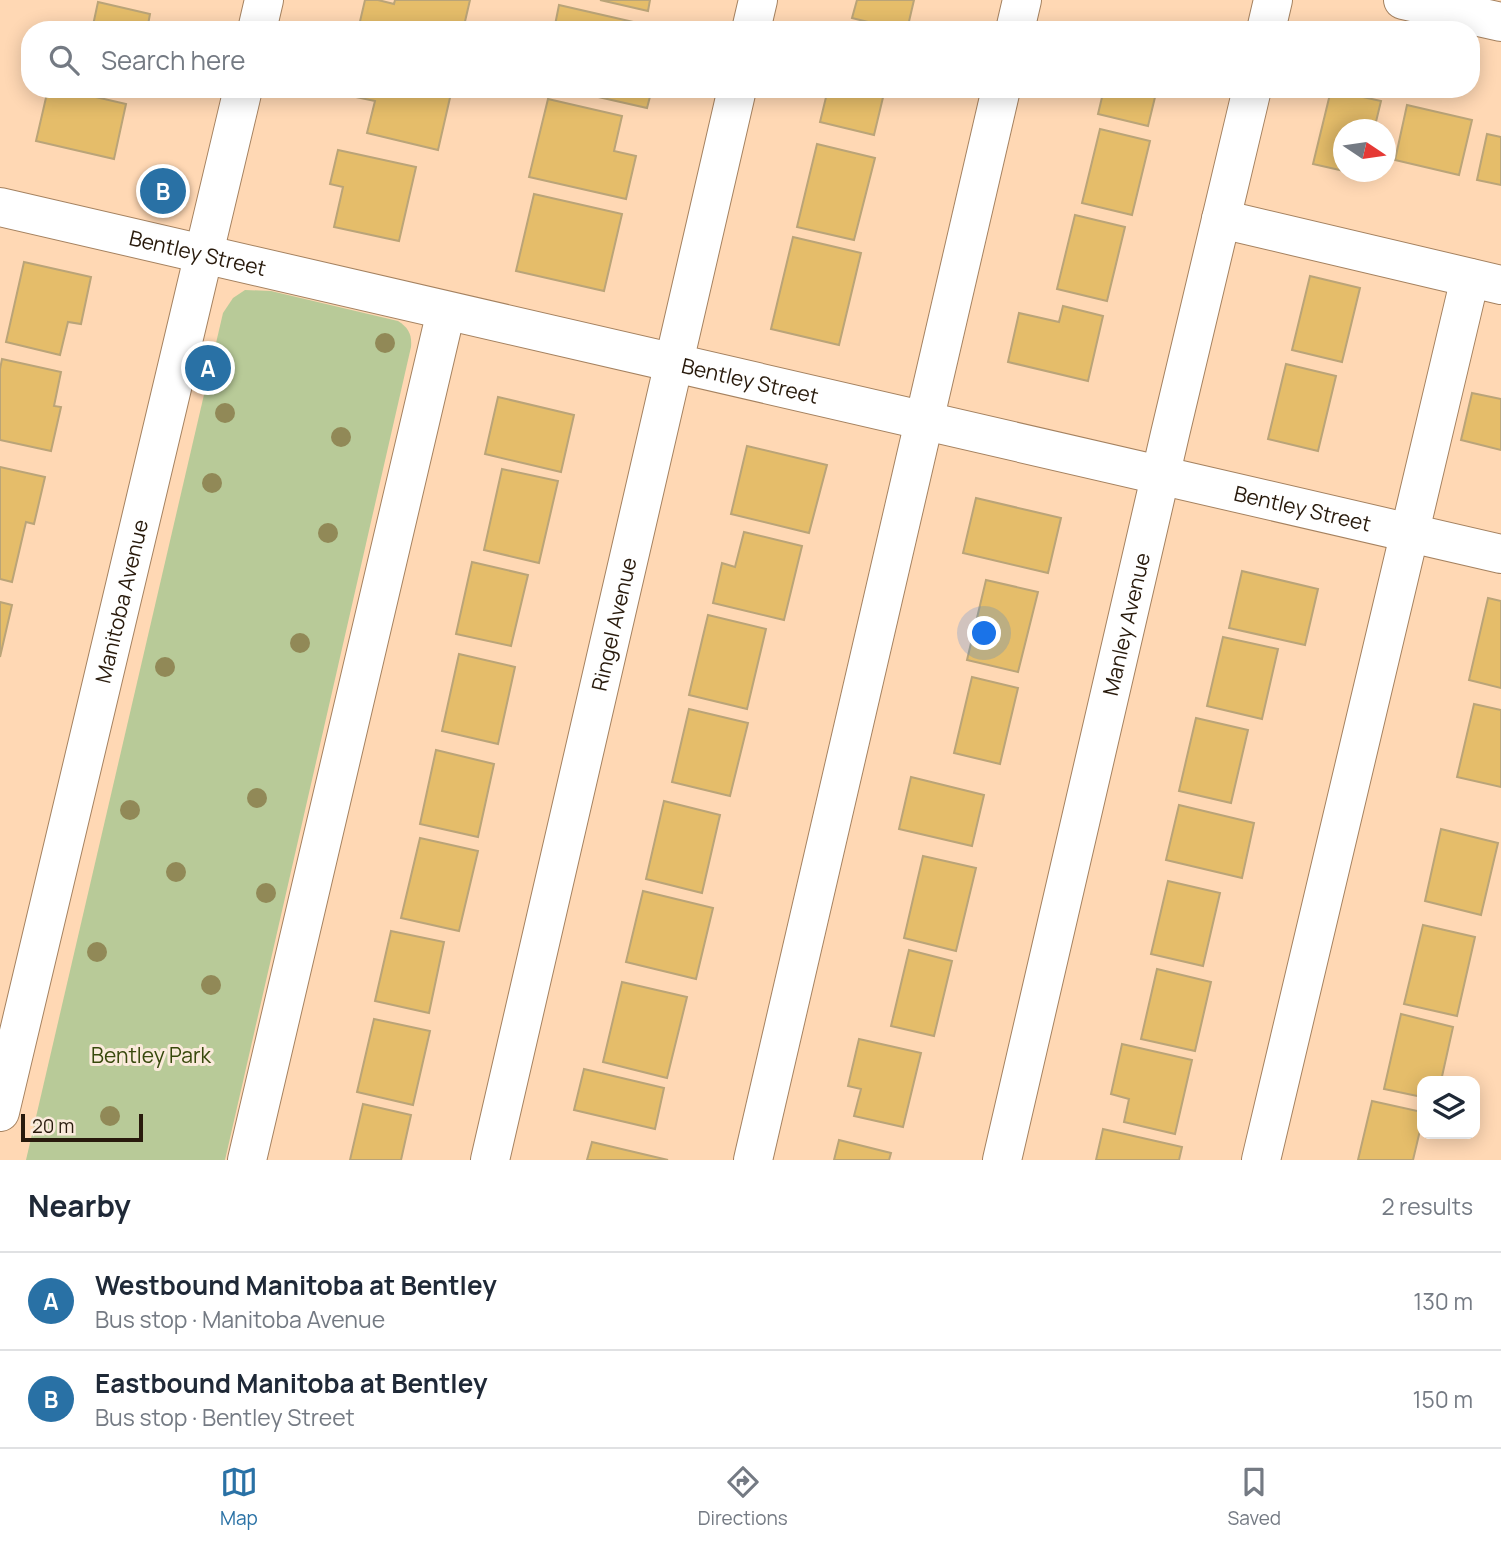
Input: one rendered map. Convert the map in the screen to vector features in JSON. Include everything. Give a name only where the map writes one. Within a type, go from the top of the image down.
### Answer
[{"type":"street","points":[[259,21],[264,0]]},
{"type":"street","points":[[753,21],[758,0]]},
{"type":"street","points":[[1017,21],[1022,0]]},
{"type":"street","points":[[1268,21],[1273,0]]},
{"type":"street","points":[[1403,0],[1501,22]]},
{"type":"street","name":"Manitoba Avenue","points":[[0,1112],[241,98]]},
{"type":"street","name":"Ringel Avenue","points":[[490,1160],[735,98]]},
{"type":"street","points":[[753,1160],[999,98]]},
{"type":"street","name":"Manley Avenue","points":[[1002,1160],[1250,98]]},
{"type":"street","name":"Bentley Street","points":[[0,207],[1501,554]]},
{"type":"street","points":[[1222,219],[1486,281],[1410,533],[1261,1160]]},
{"type":"street","points":[[247,1160],[446,311]]},
{"type":"green space","name":"Bentley Park","points":[[245,290],[271,291],[398,321],[410,335],[411,347],[225,1160],[26,1160],[223,313],[233,298]]},
{"type":"building","points":[[365,0],[394,4],[395,0],[470,0],[465,21],[360,21]]},
{"type":"building","points":[[600,0],[650,0],[648,11]]},
{"type":"building","points":[[857,0],[914,0],[909,21],[864,21],[852,18]]},
{"type":"building","points":[[98,2],[150,14],[149,21],[94,21]]},
{"type":"building","points":[[559,5],[629,21],[556,21]]},
{"type":"building","points":[[46,98],[100,98],[126,104],[114,159],[36,141]]},
{"type":"building","points":[[360,98],[450,98],[438,150],[367,133],[375,101]]},
{"type":"building","points":[[603,98],[650,98],[647,108]]},
{"type":"building","points":[[826,98],[883,98],[874,135],[820,122]]},
{"type":"building","points":[[1102,98],[1155,98],[1148,126],[1098,114]]},
{"type":"building","points":[[1329,98],[1367,98],[1381,101],[1377,119],[1333,119],[1333,169],[1313,164]]},
{"type":"building","points":[[548,99],[622,116],[614,151],[636,156],[626,199],[529,177]]},
{"type":"building","points":[[1407,105],[1472,120],[1459,175],[1396,160]]},
{"type":"building","points":[[1100,129],[1150,141],[1132,215],[1082,203]]},
{"type":"building","points":[[1487,134],[1501,137],[1501,185],[1477,180]]},
{"type":"building","points":[[817,144],[875,158],[854,240],[797,227]]},
{"type":"building","points":[[338,150],[416,167],[399,241],[334,227],[343,187],[330,184]]},
{"type":"building","points":[[534,194],[622,214],[604,291],[516,271]]},
{"type":"building","points":[[1075,215],[1125,227],[1107,301],[1057,289]]},
{"type":"building","points":[[793,237],[861,253],[839,345],[771,329]]},
{"type":"building","points":[[24,262],[91,277],[81,324],[68,322],[60,355],[6,342]]},
{"type":"building","points":[[1310,276],[1360,288],[1342,362],[1292,350]]},
{"type":"building","points":[[1063,306],[1103,316],[1088,381],[1008,362],[1019,313],[1059,322]]},
{"type":"building","points":[[2,359],[61,372],[54,406],[61,407],[51,451],[0,440]]},
{"type":"building","points":[[1286,364],[1336,376],[1318,451],[1268,439]]},
{"type":"building","points":[[1472,393],[1501,399],[1501,450],[1461,440]]},
{"type":"building","points":[[498,397],[574,415],[561,472],[485,454]]},
{"type":"building","points":[[747,446],[827,465],[809,533],[731,514]]},
{"type":"building","points":[[0,467],[45,477],[34,524],[26,522],[12,582],[0,579]]},
{"type":"building","points":[[502,469],[558,481],[539,563],[484,550]]},
{"type":"building","points":[[976,498],[1061,518],[1048,573],[963,553]]},
{"type":"building","points":[[744,532],[802,546],[784,620],[713,603],[722,563],[735,567]]},
{"type":"building","points":[[472,562],[528,575],[511,646],[456,634]]},
{"type":"building","points":[[1242,571],[1318,589],[1305,645],[1229,628]]},
{"type":"building","points":[[986,580],[1038,592],[1018,672],[967,660]]},
{"type":"building","points":[[1488,598],[1501,601],[1501,688],[1469,680]]},
{"type":"building","points":[[0,602],[12,605],[0,657]]},
{"type":"building","points":[[708,615],[766,629],[747,709],[689,695]]},
{"type":"building","points":[[1223,637],[1278,649],[1262,719],[1207,706]]},
{"type":"building","points":[[459,654],[515,667],[498,744],[442,731]]},
{"type":"building","points":[[972,677],[1018,688],[1000,764],[954,753]]},
{"type":"building","points":[[1474,704],[1501,710],[1501,787],[1457,777]]},
{"type":"building","points":[[689,709],[748,723],[730,796],[672,782]]},
{"type":"building","points":[[1196,718],[1248,730],[1231,803],[1179,791]]},
{"type":"building","points":[[436,750],[494,764],[478,837],[420,824]]},
{"type":"building","points":[[911,777],[984,795],[972,846],[899,829]]},
{"type":"building","points":[[664,801],[720,815],[702,893],[646,879]]},
{"type":"building","points":[[1179,805],[1254,823],[1242,878],[1166,860]]},
{"type":"building","points":[[1441,829],[1498,843],[1481,915],[1425,901]]},
{"type":"building","points":[[420,838],[478,851],[459,931],[401,918]]},
{"type":"building","points":[[923,856],[976,868],[956,951],[904,938]]},
{"type":"building","points":[[1168,881],[1220,893],[1203,966],[1151,954]]},
{"type":"building","points":[[643,891],[713,908],[696,979],[626,962]]},
{"type":"building","points":[[1423,925],[1475,937],[1457,1016],[1404,1004]]},
{"type":"building","points":[[391,931],[444,942],[429,1013],[375,1001]]},
{"type":"building","points":[[909,950],[952,961],[934,1036],[891,1026]]},
{"type":"building","points":[[1157,969],[1211,982],[1195,1051],[1141,1039]]},
{"type":"building","points":[[622,982],[687,997],[667,1078],[603,1062]]},
{"type":"building","points":[[1401,1014],[1453,1027],[1442,1076],[1417,1076],[1417,1096],[1384,1089]]},
{"type":"building","points":[[374,1019],[430,1031],[413,1105],[357,1092]]},
{"type":"building","points":[[859,1039],[921,1053],[903,1127],[854,1116],[861,1089],[848,1086]]},
{"type":"building","points":[[1122,1044],[1192,1060],[1175,1134],[1124,1122],[1129,1099],[1111,1094]]},
{"type":"building","points":[[584,1069],[664,1088],[655,1129],[574,1110]]},
{"type":"building","points":[[1372,1101],[1417,1111],[1418,1139],[1413,1160],[1358,1160]]},
{"type":"building","points":[[363,1104],[411,1115],[401,1160],[350,1160]]},
{"type":"building","points":[[1103,1129],[1182,1147],[1179,1160],[1096,1160]]},
{"type":"building","points":[[839,1140],[891,1153],[889,1160],[834,1160]]},
{"type":"building","points":[[592,1142],[668,1160],[587,1160]]},
{"type":"place","name":"Eastbound Manitoba at Bentley","points":[[163,191]]},
{"type":"place","name":"Westbound Manitoba at Bentley","points":[[208,368]]}]
